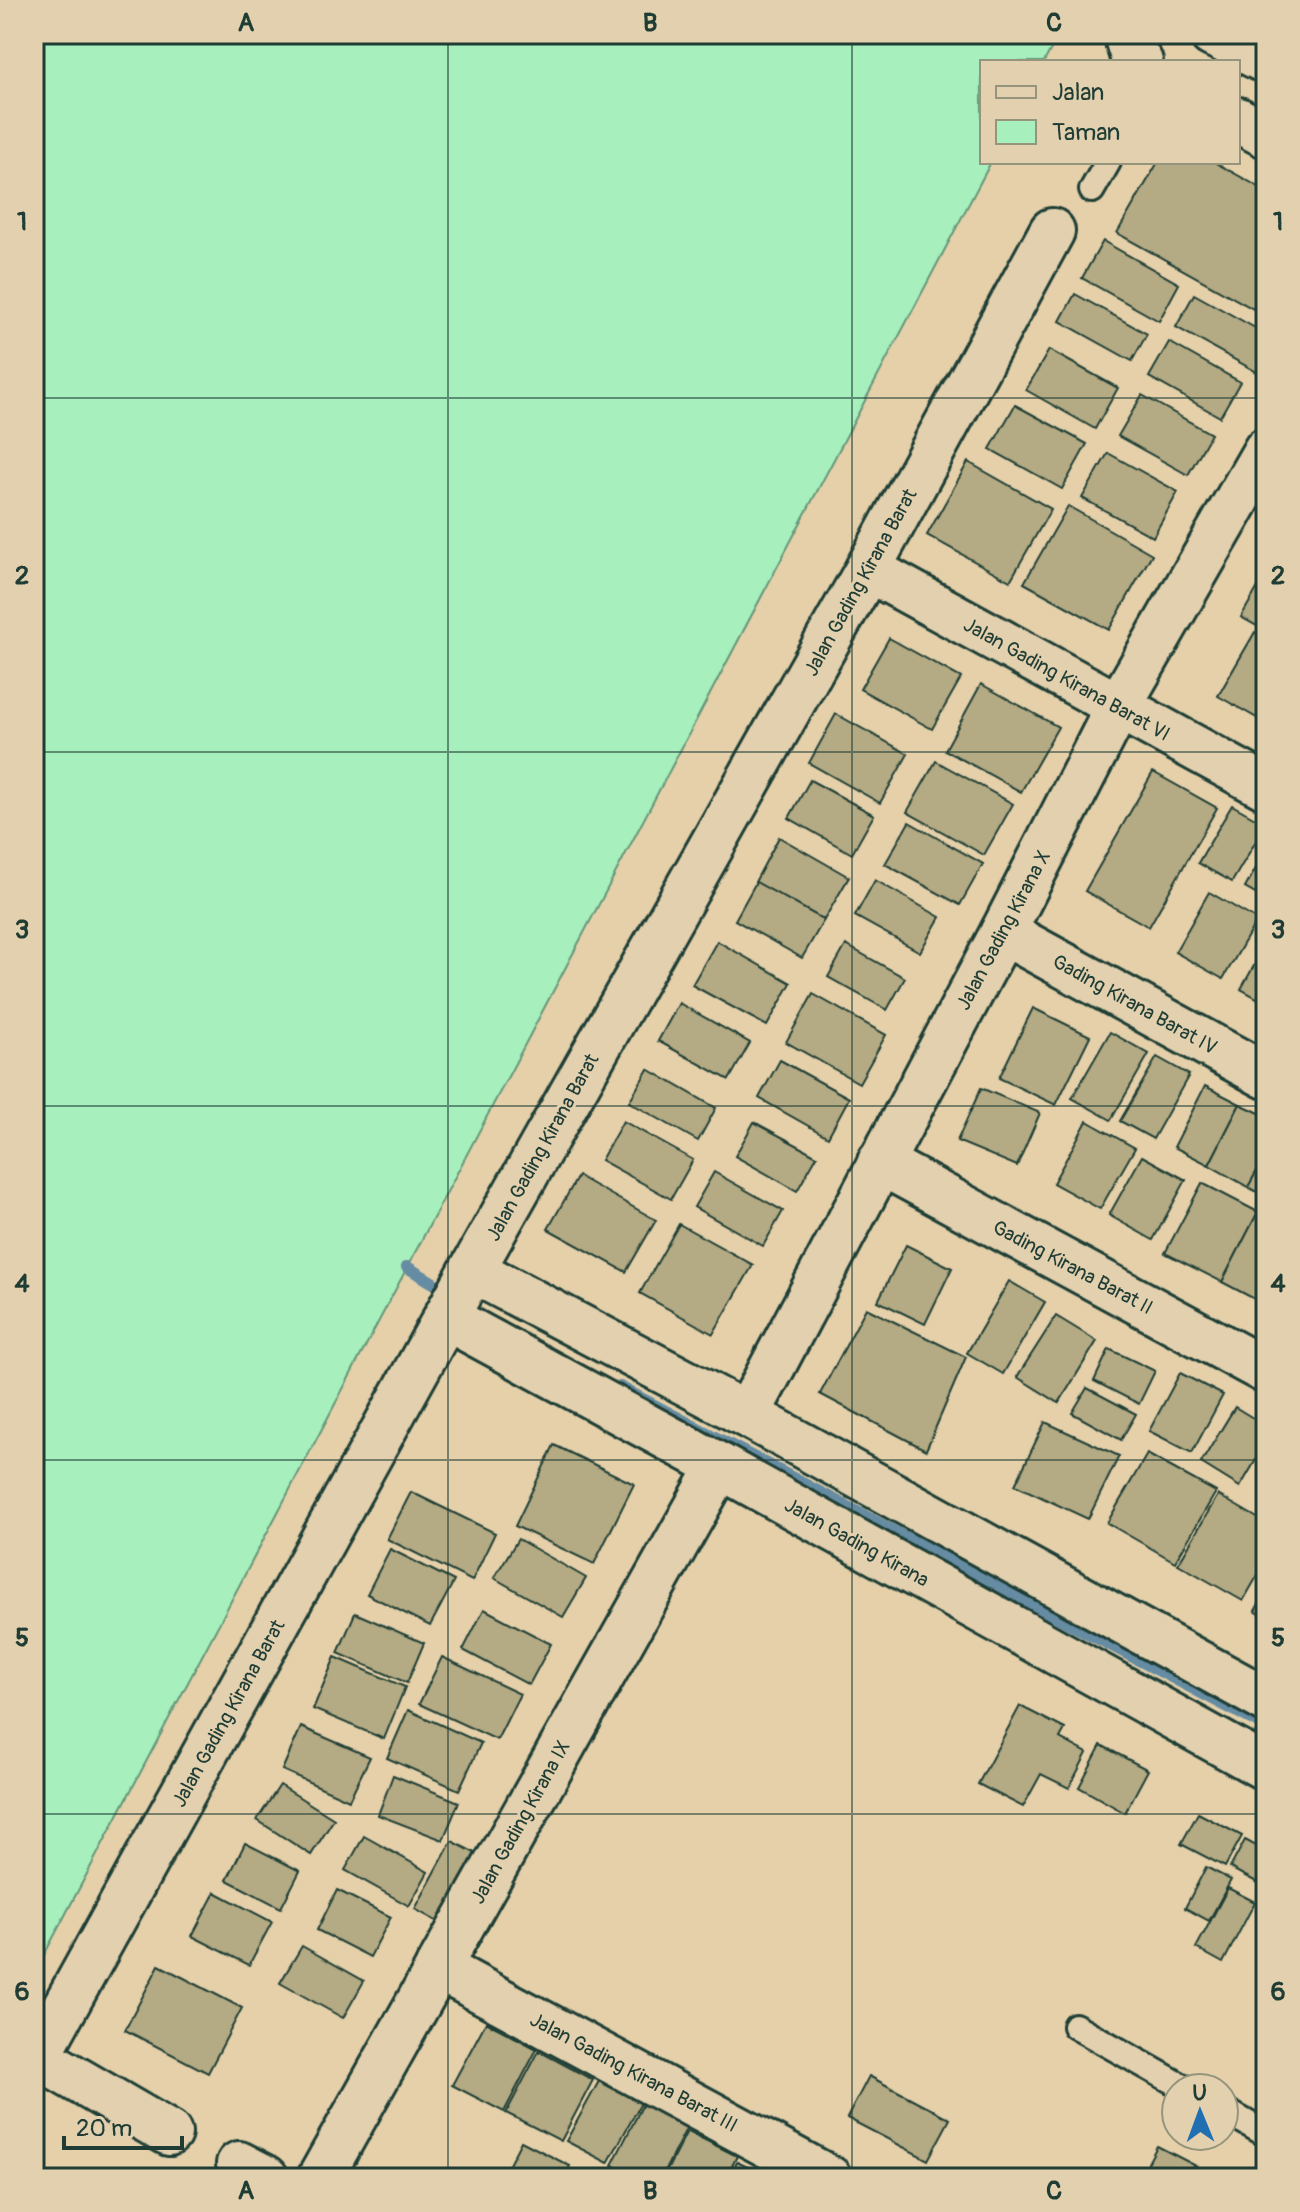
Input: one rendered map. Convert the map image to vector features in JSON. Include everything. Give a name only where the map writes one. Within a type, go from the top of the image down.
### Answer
[{"type":"street","points":[[1128,34],[1132,54],[1138,60]]},
{"type":"street","points":[[1212,34],[1266,61]]},
{"type":"street","points":[[1240,121],[1266,135]]},
{"type":"street","name":"Jalan Gading Kirana Barat","points":[[36,2060],[472,1270],[868,569],[1052,231]]},
{"type":"street","name":"Jalan Gading Kirana X","points":[[747,1415],[1003,932],[1118,707],[1262,466]]},
{"type":"street","name":"Jalan Gading Kirana Barat VI","points":[[868,569],[1266,787]]},
{"type":"street","name":"Gading Kirana Barat IV","points":[[1003,932],[1266,1076]]},
{"type":"street","name":"Gading Kirana Barat II","points":[[880,1162],[1266,1371]]},
{"type":"street","points":[[472,1270],[747,1415],[1266,1700]]},
{"type":"street","name":"Jalan Gading Kirana","points":[[447,1318],[1266,1768]]},
{"type":"street","name":"Jalan Gading Kirana IX","points":[[320,2178],[720,1466]]},
{"type":"street","name":"Jalan Gading Kirana Barat III","points":[[438,1967],[829,2178]]},
{"type":"street","points":[[36,2060],[169,2133]]},
{"type":"lane","points":[[1092,190],[1107,164]]},
{"type":"lane","points":[[1075,2026],[1160,2074]]},
{"type":"lane","points":[[1240,2119],[1266,2134]]},
{"type":"green space","points":[[34,34],[1059,34],[1045,60],[980,60],[980,164],[990,164],[34,1974],[34,187],[37,181],[34,179]]},
{"type":"building","points":[[1157,164],[1218,164],[1266,191],[1266,316],[1117,233]]},
{"type":"building","points":[[1103,241],[1179,284],[1159,321],[1082,278]]},
{"type":"building","points":[[1075,294],[1147,334],[1132,361],[1060,321]]},
{"type":"building","points":[[1194,294],[1266,334],[1266,377],[1176,327]]},
{"type":"building","points":[[1169,342],[1240,382],[1220,417],[1149,377]]},
{"type":"building","points":[[1049,350],[1118,388],[1095,429],[1026,390]]},
{"type":"building","points":[[1142,395],[1211,434],[1188,475],[1118,436]]},
{"type":"building","points":[[1015,405],[1087,444],[1062,489],[990,449]]},
{"type":"building","points":[[1108,453],[1178,492],[1153,537],[1082,498]]},
{"type":"building","points":[[968,462],[1051,509],[1010,581],[927,535]]},
{"type":"building","points":[[1068,506],[1152,554],[1109,630],[1024,583]]},
{"type":"building","points":[[1266,573],[1266,631],[1241,617]]},
{"type":"building","points":[[1255,632],[1266,639],[1264,722],[1218,696]]},
{"type":"building","points":[[889,638],[961,678],[932,729],[860,689]]},
{"type":"building","points":[[981,684],[1058,727],[1021,792],[945,750]]},
{"type":"building","points":[[836,714],[908,754],[880,803],[809,763]]},
{"type":"building","points":[[936,761],[1013,804],[984,855],[907,812]]},
{"type":"building","points":[[1153,772],[1217,808],[1149,927],[1085,891]]},
{"type":"building","points":[[810,780],[874,815],[852,854],[789,818]]},
{"type":"building","points":[[1232,805],[1266,824],[1232,882],[1198,863]]},
{"type":"building","points":[[909,822],[983,864],[960,905],[885,864]]},
{"type":"building","points":[[779,837],[849,877],[824,920],[755,882]]},
{"type":"building","points":[[1266,850],[1266,900],[1245,888]]},
{"type":"building","points":[[875,880],[940,917],[920,952],[855,916]]},
{"type":"building","points":[[756,882],[824,920],[802,958],[735,920]]},
{"type":"building","points":[[1209,892],[1257,920],[1223,979],[1175,952]]},
{"type":"building","points":[[717,941],[791,983],[767,1026],[692,985]]},
{"type":"building","points":[[1266,944],[1266,1003],[1241,989]]},
{"type":"building","points":[[846,945],[905,978],[887,1010],[828,977]]},
{"type":"building","points":[[813,994],[886,1035],[859,1083],[786,1042]]},
{"type":"building","points":[[679,1003],[750,1043],[729,1080],[658,1041]]},
{"type":"building","points":[[1033,1008],[1090,1036],[1056,1105],[999,1078]]},
{"type":"building","points":[[1110,1032],[1149,1054],[1111,1120],[1072,1098]]},
{"type":"building","points":[[1157,1057],[1189,1075],[1153,1139],[1120,1121]]},
{"type":"building","points":[[780,1060],[849,1098],[828,1137],[759,1098]]},
{"type":"building","points":[[648,1069],[716,1108],[698,1141],[629,1102]]},
{"type":"building","points":[[1205,1086],[1240,1104],[1209,1165],[1174,1147]]},
{"type":"building","points":[[981,1088],[1040,1113],[1017,1166],[957,1141]]},
{"type":"building","points":[[1240,1104],[1266,1116],[1266,1155],[1248,1187],[1209,1165]]},
{"type":"building","points":[[623,1121],[693,1160],[671,1199],[601,1160]]},
{"type":"building","points":[[1087,1121],[1135,1148],[1100,1209],[1053,1183]]},
{"type":"building","points":[[754,1122],[817,1156],[797,1191],[735,1156]]},
{"type":"building","points":[[1266,1155],[1266,1197],[1248,1187]]},
{"type":"building","points":[[1142,1156],[1186,1180],[1153,1240],[1109,1215]]},
{"type":"building","points":[[714,1172],[783,1211],[763,1246],[694,1207]]},
{"type":"building","points":[[578,1176],[656,1220],[626,1272],[548,1229]]},
{"type":"building","points":[[1202,1183],[1258,1212],[1222,1282],[1165,1253]]},
{"type":"building","points":[[1258,1212],[1266,1216],[1266,1305],[1222,1282]]},
{"type":"building","points":[[679,1224],[753,1265],[713,1334],[640,1293]]},
{"type":"building","points":[[906,1245],[952,1268],[925,1324],[878,1301]]},
{"type":"building","points":[[1009,1281],[1045,1302],[1003,1374],[967,1353]]},
{"type":"building","points":[[866,1308],[966,1357],[926,1450],[820,1394]]},
{"type":"building","points":[[1056,1316],[1097,1341],[1059,1403],[1017,1377]]},
{"type":"building","points":[[1109,1349],[1155,1371],[1139,1404],[1094,1381]]},
{"type":"building","points":[[1180,1373],[1223,1395],[1192,1453],[1149,1431]]},
{"type":"building","points":[[1087,1388],[1136,1414],[1121,1440],[1072,1413]]},
{"type":"building","points":[[1235,1407],[1266,1426],[1266,1443],[1240,1487],[1201,1463]]},
{"type":"building","points":[[1045,1422],[1119,1456],[1088,1519],[1015,1485]]},
{"type":"building","points":[[554,1445],[634,1484],[594,1564],[515,1526]]},
{"type":"building","points":[[1147,1454],[1216,1492],[1175,1562],[1107,1523]]},
{"type":"building","points":[[411,1492],[495,1533],[472,1581],[387,1539]]},
{"type":"building","points":[[1218,1495],[1266,1523],[1266,1561],[1243,1601],[1178,1564]]},
{"type":"building","points":[[518,1539],[586,1578],[563,1617],[494,1578]]},
{"type":"building","points":[[390,1549],[454,1581],[430,1626],[367,1594]]},
{"type":"building","points":[[1266,1591],[1266,1618],[1255,1611]]},
{"type":"building","points":[[484,1609],[551,1644],[529,1685],[463,1650]]},
{"type":"building","points":[[355,1613],[424,1643],[407,1683],[338,1653]]},
{"type":"building","points":[[335,1657],[405,1687],[384,1739],[313,1709]]},
{"type":"building","points":[[442,1657],[520,1694],[497,1740],[419,1704]]},
{"type":"building","points":[[1020,1706],[1065,1729],[1060,1738],[1087,1753],[1069,1788],[1041,1774],[1023,1807],[978,1784]]},
{"type":"building","points":[[408,1710],[481,1743],[459,1790],[387,1758]]},
{"type":"building","points":[[301,1727],[370,1757],[349,1800],[282,1770]]},
{"type":"building","points":[[1101,1745],[1148,1770],[1125,1813],[1079,1787]]},
{"type":"building","points":[[393,1775],[459,1802],[443,1840],[378,1815]]},
{"type":"building","points":[[280,1785],[334,1819],[311,1855],[257,1820]]},
{"type":"building","points":[[1198,1813],[1242,1836],[1225,1867],[1181,1844]]},
{"type":"building","points":[[364,1836],[428,1872],[409,1906],[345,1870]]},
{"type":"building","points":[[1245,1840],[1266,1851],[1266,1887],[1230,1868]]},
{"type":"building","points":[[452,1841],[475,1853],[438,1922],[415,1909]]},
{"type":"building","points":[[245,1843],[300,1871],[281,1908],[227,1880]]},
{"type":"building","points":[[1206,1867],[1231,1880],[1209,1921],[1185,1908]]},
{"type":"building","points":[[1228,1888],[1255,1902],[1223,1963],[1196,1948]]},
{"type":"building","points":[[337,1890],[391,1917],[370,1957],[317,1930]]},
{"type":"building","points":[[215,1892],[272,1922],[249,1965],[192,1936]]},
{"type":"building","points":[[302,1946],[364,1981],[343,2018],[280,1983]]},
{"type":"building","points":[[159,1965],[242,2008],[208,2073],[125,2030]]},
{"type":"building","points":[[486,2022],[537,2049],[504,2112],[452,2085]]},
{"type":"building","points":[[539,2051],[593,2080],[561,2141],[506,2113]]},
{"type":"building","points":[[869,2076],[950,2119],[928,2160],[847,2118]]},
{"type":"building","points":[[599,2081],[641,2103],[608,2163],[566,2141]]},
{"type":"building","points":[[643,2104],[687,2127],[661,2178],[637,2178],[612,2165]]},
{"type":"building","points":[[687,2131],[737,2156],[726,2178],[663,2178]]},
{"type":"building","points":[[521,2141],[570,2166],[564,2178],[502,2178]]},
{"type":"building","points":[[1157,2146],[1160,2152],[1169,2152],[1198,2167],[1192,2178],[1140,2178]]},
{"type":"building","points":[[737,2162],[771,2178],[729,2178]]},
{"type":"building","points":[[174,2168],[193,2178],[168,2178]]},
{"type":"waterway","points":[[407,1267],[452,1294]]},
{"type":"waterway","points":[[620,1387],[1266,1727]]}]
